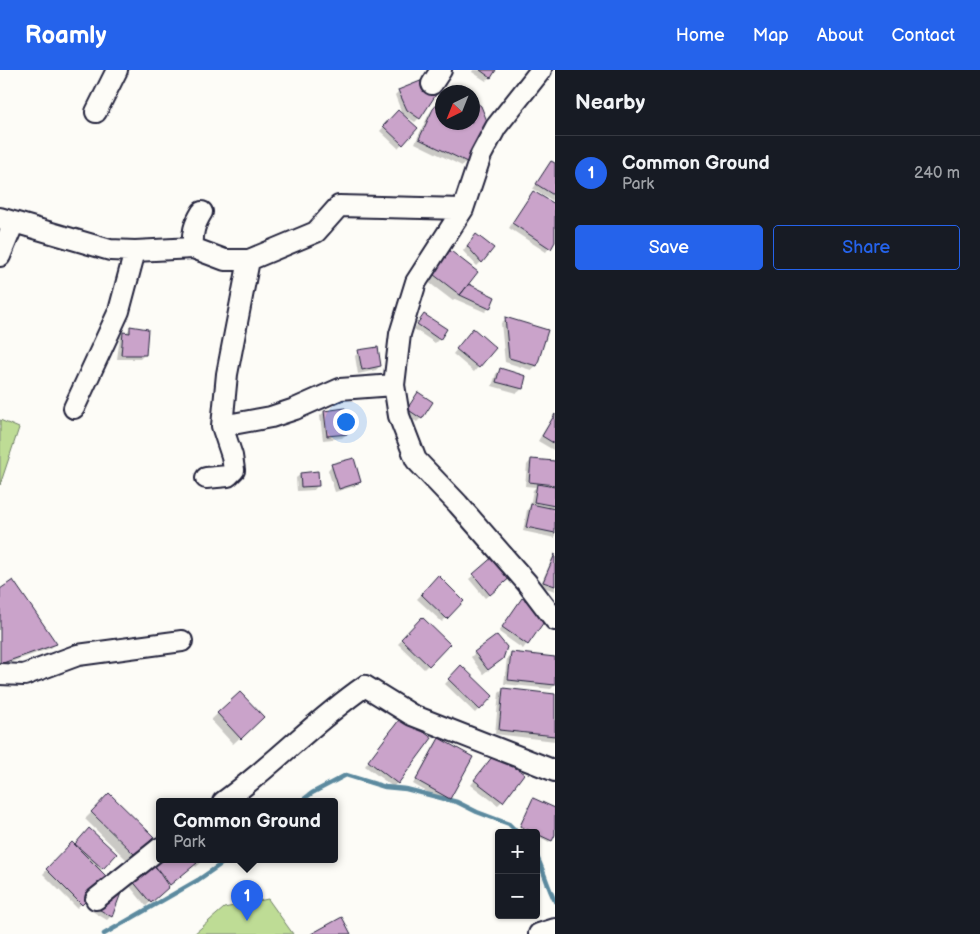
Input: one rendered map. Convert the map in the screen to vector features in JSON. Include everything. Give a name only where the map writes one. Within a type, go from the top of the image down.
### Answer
[{"type":"street","points":[[96,112],[117,70]]},
{"type":"street","points":[[541,70],[496,127],[485,148],[463,208],[416,282],[400,334],[394,385],[399,416],[416,460],[458,504],[555,620]]},
{"type":"street","points":[[0,256],[7,220],[110,250],[135,251],[193,248],[224,260],[249,260],[316,232],[339,206],[463,208]]},
{"type":"street","points":[[193,248],[192,232],[194,224],[202,212]]},
{"type":"street","points":[[74,408],[119,310],[135,251]]},
{"type":"street","points":[[206,478],[228,476],[234,470],[232,456],[222,426],[227,374],[249,260]]},
{"type":"street","points":[[222,426],[272,417],[340,389],[394,385]]},
{"type":"street","points":[[0,674],[24,675],[78,655],[182,641]]},
{"type":"street","points":[[227,798],[260,773],[339,704],[365,686],[412,715],[555,771]]},
{"type":"street","points":[[96,898],[156,851]]},
{"type":"street","points":[[538,934],[555,929]]},
{"type":"green space","points":[[0,420],[19,428],[0,485]]},
{"type":"green space","points":[[268,899],[293,934],[194,934],[224,908]]},
{"type":"building","points":[[480,70],[496,70],[491,78]]},
{"type":"building","points":[[423,80],[435,88],[435,96],[420,119],[407,110],[398,90]]},
{"type":"building","points":[[481,106],[487,121],[467,162],[419,139],[435,107],[435,130],[480,130]]},
{"type":"building","points":[[398,110],[418,128],[403,145],[383,126]]},
{"type":"building","points":[[551,161],[555,163],[555,196],[536,184]]},
{"type":"building","points":[[533,191],[555,204],[555,242],[551,249],[512,223]]},
{"type":"building","points":[[476,234],[494,248],[482,263],[467,246]]},
{"type":"building","points":[[447,248],[478,272],[460,295],[429,271]]},
{"type":"building","points":[[469,284],[495,297],[490,309],[460,295]]},
{"type":"building","points":[[424,314],[447,329],[440,340],[417,324]]},
{"type":"building","points":[[505,317],[548,330],[537,366],[509,358]]},
{"type":"building","points":[[130,326],[148,329],[146,355],[121,355],[123,332],[130,333]]},
{"type":"building","points":[[473,328],[496,348],[479,368],[456,349]]},
{"type":"building","points":[[378,347],[381,366],[362,370],[358,350]]},
{"type":"building","points":[[500,368],[526,376],[523,389],[496,382]]},
{"type":"building","points":[[418,392],[433,402],[422,419],[407,409]]},
{"type":"building","points":[[345,408],[348,434],[327,436],[324,411]]},
{"type":"building","points":[[555,414],[555,444],[542,436]]},
{"type":"building","points":[[354,458],[361,482],[339,489],[331,464]]},
{"type":"building","points":[[531,459],[555,461],[555,485],[529,482]]},
{"type":"building","points":[[318,471],[319,486],[301,487],[300,473]]},
{"type":"building","points":[[537,484],[555,487],[555,506],[534,502]]},
{"type":"building","points":[[531,504],[555,509],[555,533],[526,527]]},
{"type":"building","points":[[555,554],[555,586],[543,582]]},
{"type":"building","points":[[495,555],[512,576],[490,595],[473,574]]},
{"type":"building","points":[[438,575],[464,601],[447,619],[421,594]]},
{"type":"building","points":[[13,580],[57,644],[0,664],[0,589]]},
{"type":"building","points":[[522,598],[548,616],[528,645],[502,627]]},
{"type":"building","points":[[422,617],[450,644],[429,666],[401,639]]},
{"type":"building","points":[[497,635],[507,647],[503,659],[488,670],[474,652]]},
{"type":"building","points":[[511,652],[555,657],[555,685],[508,680]]},
{"type":"building","points":[[461,665],[493,696],[480,710],[448,679]]},
{"type":"building","points":[[503,688],[555,694],[555,736],[499,730]]},
{"type":"building","points":[[240,692],[264,717],[241,739],[217,713]]},
{"type":"building","points":[[402,716],[432,738],[398,784],[368,761]]},
{"type":"building","points":[[439,738],[473,757],[450,799],[416,780]]},
{"type":"building","points":[[496,752],[524,774],[503,802],[474,780]]},
{"type":"building","points":[[109,793],[154,837],[136,856],[91,812]]},
{"type":"building","points":[[533,798],[555,808],[555,835],[552,841],[540,835],[540,829],[526,829],[520,826]]},
{"type":"building","points":[[89,828],[117,854],[103,869],[75,844]]},
{"type":"building","points":[[72,842],[108,878],[82,905],[46,869]]},
{"type":"building","points":[[156,861],[156,863],[197,863],[170,885],[152,862]]},
{"type":"building","points":[[152,862],[169,887],[151,903],[131,879]]},
{"type":"building","points":[[124,885],[112,917],[95,907]]},
{"type":"building","points":[[342,917],[351,934],[311,934]]},
{"type":"waterway","points":[[305,798],[346,775],[385,787],[406,789],[457,802],[509,824],[514,829]]},
{"type":"waterway","points":[[104,934],[198,880],[223,863]]},
{"type":"waterway","points":[[540,864],[555,901]]},
{"type":"place","name":"Common Ground","points":[[247,921]]}]
